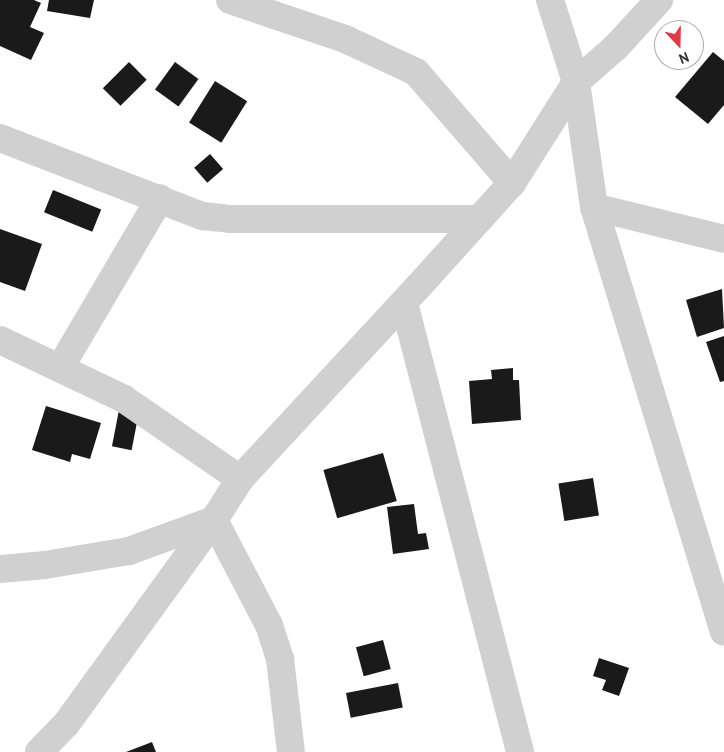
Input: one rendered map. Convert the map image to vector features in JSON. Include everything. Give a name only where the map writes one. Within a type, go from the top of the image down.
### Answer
[{"type":"street","points":[[230,0],[345,39],[416,72],[512,183]]},
{"type":"street","points":[[550,0],[576,82],[594,206],[724,632]]},
{"type":"street","points":[[39,752],[66,723],[214,520],[240,479],[404,303],[512,183],[576,82],[616,47],[659,0]]},
{"type":"street","points":[[0,138],[160,198],[202,216],[230,219],[479,220]]},
{"type":"street","points":[[60,368],[160,198]]},
{"type":"street","points":[[594,206],[724,239]]},
{"type":"street","points":[[404,303],[520,752]]},
{"type":"street","points":[[0,340],[124,399],[240,479]]},
{"type":"street","points":[[0,570],[45,565],[129,551],[214,520]]},
{"type":"street","points":[[214,520],[269,625],[280,659],[291,752]]},
{"type":"building","points":[[0,0],[34,0],[41,3],[30,27],[44,33],[31,60],[0,46]]},
{"type":"building","points":[[49,0],[94,0],[90,18],[47,11]]},
{"type":"building","points":[[713,52],[724,61],[724,105],[708,124],[675,97],[698,70],[704,70],[704,63]]},
{"type":"building","points":[[129,62],[147,80],[121,106],[103,88]]},
{"type":"building","points":[[175,62],[198,79],[178,107],[155,90]]},
{"type":"building","points":[[215,81],[247,101],[221,143],[189,123]]},
{"type":"building","points":[[210,154],[223,169],[207,183],[194,168]]},
{"type":"building","points":[[53,190],[101,209],[92,232],[44,212]]},
{"type":"building","points":[[0,229],[42,244],[25,291],[0,282]]},
{"type":"building","points":[[722,289],[724,328],[697,337],[686,300]]},
{"type":"building","points":[[724,336],[724,381],[720,382],[706,342]]},
{"type":"building","points":[[513,368],[513,380],[519,380],[521,420],[472,424],[469,381],[492,379],[491,370]]},
{"type":"building","points":[[46,406],[101,423],[90,459],[72,454],[70,462],[32,450]]},
{"type":"building","points":[[119,410],[139,414],[132,450],[112,446]]},
{"type":"building","points":[[383,453],[397,501],[337,518],[323,470]]},
{"type":"building","points":[[593,478],[599,516],[564,521],[558,483]]},
{"type":"building","points":[[414,504],[418,534],[426,533],[429,549],[393,554],[387,507]]},
{"type":"building","points":[[383,640],[391,669],[364,676],[356,647]]},
{"type":"building","points":[[599,658],[629,668],[619,696],[602,690],[606,680],[593,676]]},
{"type":"building","points":[[398,683],[403,708],[351,718],[346,693]]},
{"type":"building","points":[[152,742],[156,752],[126,752]]}]
